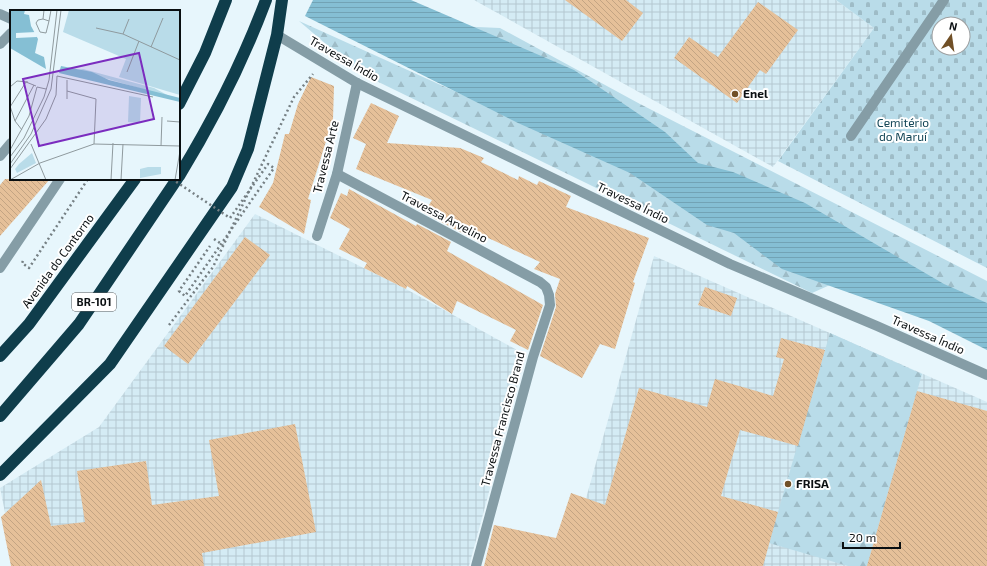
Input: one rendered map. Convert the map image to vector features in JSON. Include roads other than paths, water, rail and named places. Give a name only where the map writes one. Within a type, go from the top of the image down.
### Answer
[{"type":"highway","points":[[180,102],[205,53],[226,0]]},
{"type":"highway","points":[[180,174],[210,126],[249,45],[266,0]]},
{"type":"highway","points":[[0,475],[110,364],[232,187],[248,149],[277,35],[282,0]]},
{"type":"highway","name":"Avenida do Contorno","points":[[0,356],[29,324],[134,180]]},
{"type":"highway","name":"BR-101","points":[[0,416],[79,324],[176,180]]},
{"type":"street","points":[[851,136],[944,0]]},
{"type":"street","points":[[0,14],[10,19]]},
{"type":"street","points":[[0,44],[10,34]]},
{"type":"street","name":"Travessa Índio","points":[[277,35],[357,83],[730,264],[877,326],[987,375]]},
{"type":"street","name":"Travessa Arte","points":[[317,236],[337,174],[357,83]]},
{"type":"street","points":[[0,156],[10,144]]},
{"type":"street","name":"Travessa Arvelino","points":[[337,174],[540,282]]},
{"type":"street","points":[[0,268],[59,180]]},
{"type":"street","name":"Travessa Francisco Brand","points":[[476,566],[533,357],[550,306],[548,291],[540,282]]},
{"type":"place","name":"Enel","points":[[735,94]]},
{"type":"place","name":"FRISA","points":[[788,484]]},
{"type":"park label","name":"Cemitério do Maruí","points":[[903,130]]}]
